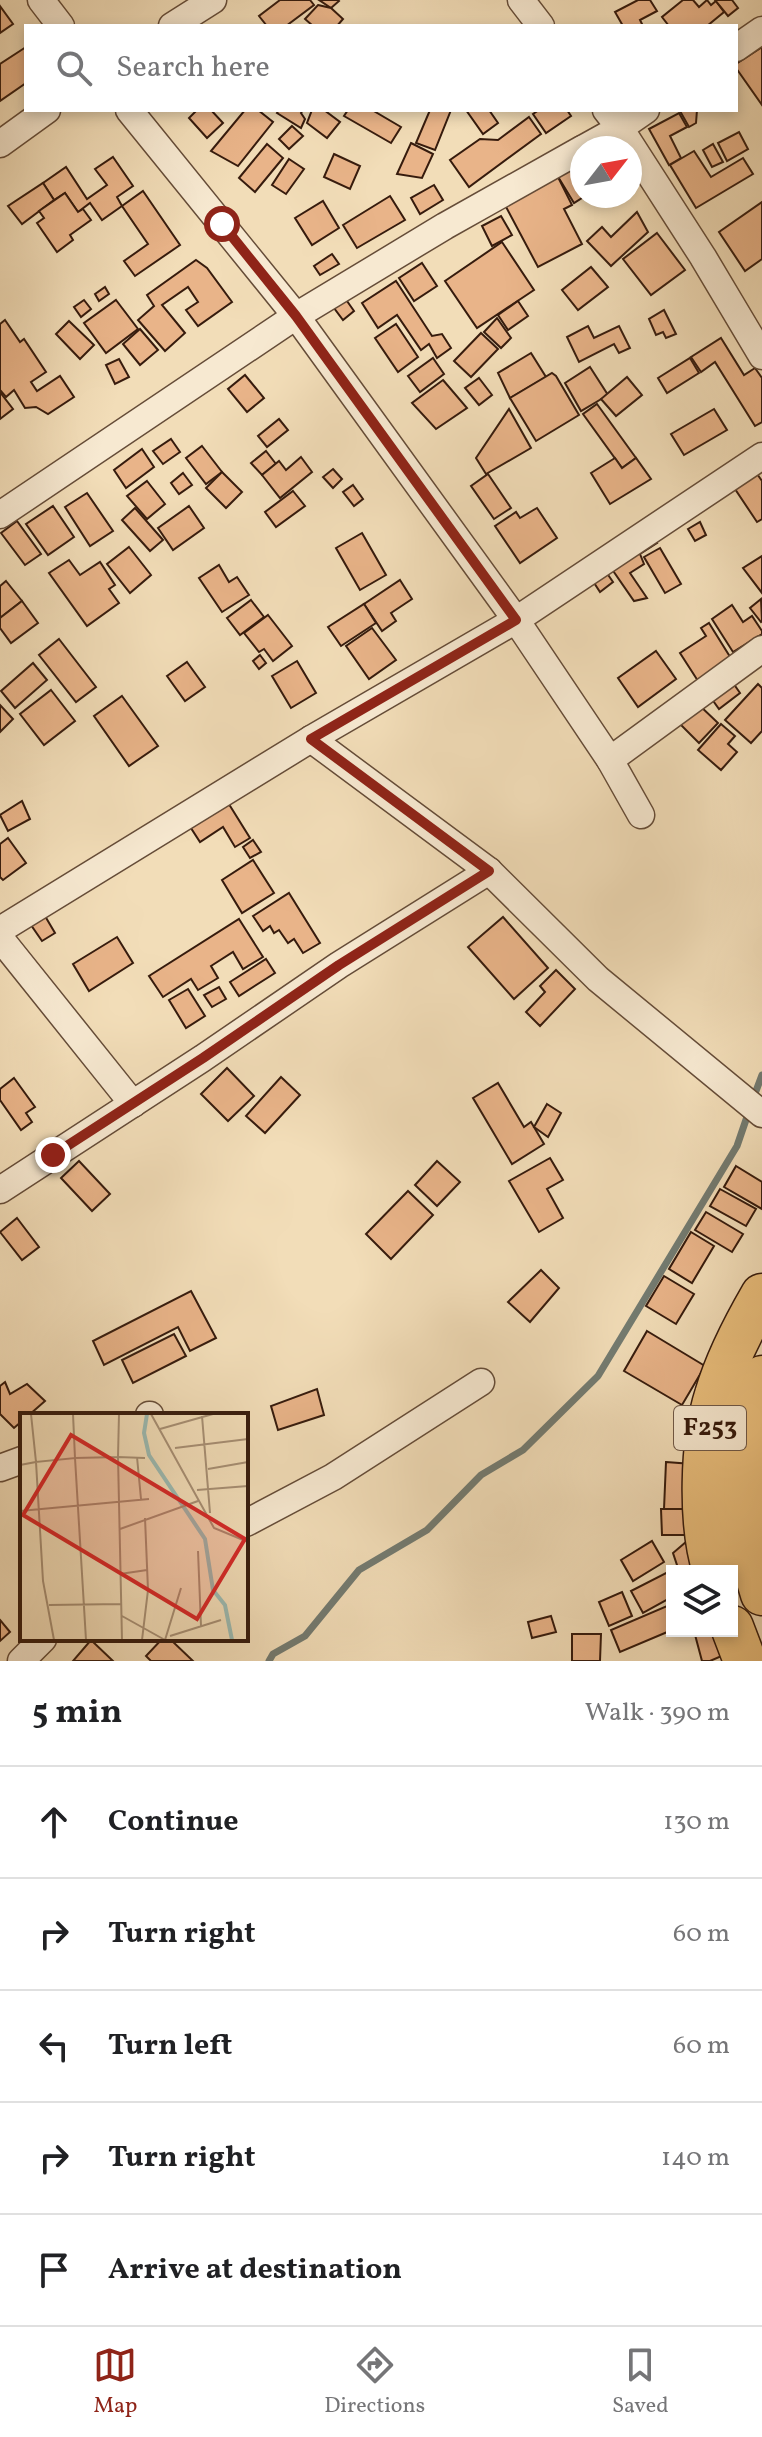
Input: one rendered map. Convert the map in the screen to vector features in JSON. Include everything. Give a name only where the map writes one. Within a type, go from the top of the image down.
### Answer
[{"type":"main road","name":"F253","points":[[712,1565],[704,1498],[705,1453],[715,1396],[762,1295]]},
{"type":"main road","name":"F253","points":[[762,1377],[752,1411],[743,1465],[745,1524],[762,1594]]},
{"type":"main road","points":[[736,1637],[745,1661]]},
{"type":"street","points":[[41,0],[59,24]]},
{"type":"street","points":[[175,24],[213,0]]},
{"type":"street","points":[[521,0],[539,24]]},
{"type":"street","points":[[738,47],[762,30]]},
{"type":"street","points":[[0,144],[44,112]]},
{"type":"street","points":[[131,112],[296,316],[516,620],[610,760],[641,815]]},
{"type":"street","points":[[595,136],[613,119],[639,112]]},
{"type":"street","points":[[613,119],[703,257],[762,356]]},
{"type":"street","points":[[0,515],[296,316],[570,155]]},
{"type":"street","points":[[0,930],[311,739],[516,620],[762,456]]},
{"type":"street","points":[[610,760],[762,649]]},
{"type":"street","points":[[311,739],[489,871],[598,979],[762,1114]]},
{"type":"street","points":[[0,1190],[339,965],[489,871]]},
{"type":"street","points":[[0,938],[133,1104]]},
{"type":"street","points":[[248,1522],[333,1477],[481,1382]]},
{"type":"street","points":[[0,1468],[20,1461]]},
{"type":"street","points":[[21,1661],[41,1641]]},
{"type":"building","points":[[280,0],[310,0],[314,5],[289,24],[265,24],[259,16]]},
{"type":"building","points":[[319,0],[338,0],[339,1],[331,8]]},
{"type":"building","points":[[638,0],[650,0],[657,11],[640,20],[642,24],[622,24],[615,12]]},
{"type":"building","points":[[683,0],[693,0],[699,7],[707,0],[711,5],[716,1],[724,12],[709,24],[667,24],[662,17]]},
{"type":"building","points":[[715,0],[732,0],[738,8],[728,16]]},
{"type":"building","points":[[318,5],[331,8],[343,19],[339,24],[311,24],[305,19]]},
{"type":"building","points":[[0,6],[13,24],[0,33]]},
{"type":"building","points":[[762,47],[762,105],[738,71],[738,63]]},
{"type":"building","points":[[24,48],[24,84],[0,101],[0,64]]},
{"type":"building","points":[[195,112],[213,112],[223,123],[207,138],[189,118]]},
{"type":"building","points":[[243,112],[260,112],[273,122],[238,166],[211,151]]},
{"type":"building","points":[[302,112],[305,119],[301,128],[277,113]]},
{"type":"building","points":[[311,112],[327,112],[340,122],[327,138],[307,123]]},
{"type":"building","points":[[347,112],[375,112],[401,127],[391,143],[344,116]]},
{"type":"building","points":[[429,112],[450,112],[435,150],[416,143]]},
{"type":"building","points":[[467,112],[490,112],[498,123],[483,134]]},
{"type":"building","points":[[568,112],[571,116],[546,133],[533,114]]},
{"type":"building","points":[[681,112],[697,112],[696,123],[689,127]]},
{"type":"building","points":[[679,113],[687,127],[670,136],[681,158],[669,165],[649,129]]},
{"type":"building","points":[[529,117],[541,134],[469,187],[450,160],[480,139],[498,140]]},
{"type":"building","points":[[292,126],[303,136],[289,149],[279,139]]},
{"type":"building","points":[[739,132],[748,149],[727,161],[718,143]]},
{"type":"building","points":[[411,143],[433,154],[422,178],[397,174]]},
{"type":"building","points":[[267,144],[283,158],[255,192],[239,178]]},
{"type":"building","points":[[713,144],[723,162],[712,167],[703,150]]},
{"type":"building","points":[[694,151],[711,177],[743,158],[753,174],[696,208],[670,165]]},
{"type":"building","points":[[334,154],[360,166],[350,189],[324,177]]},
{"type":"building","points":[[113,157],[133,186],[117,197],[122,206],[102,220],[90,203],[78,212],[65,193],[54,200],[43,183],[66,167],[87,199],[107,185],[95,169]]},
{"type":"building","points":[[289,159],[304,169],[286,194],[272,185]]},
{"type":"building","points":[[570,169],[570,196],[557,175]]},
{"type":"building","points":[[558,177],[570,201],[570,206],[564,209],[582,244],[538,267],[505,205]]},
{"type":"building","points":[[43,183],[54,200],[22,224],[8,206]]},
{"type":"building","points":[[434,185],[443,200],[420,214],[411,198]]},
{"type":"building","points":[[143,191],[180,245],[135,276],[124,261],[148,244],[122,206]]},
{"type":"building","points":[[65,193],[78,212],[83,209],[91,220],[70,235],[73,240],[57,252],[37,223],[44,218],[39,211]]},
{"type":"building","points":[[390,196],[405,220],[357,248],[343,225]]},
{"type":"building","points":[[323,201],[339,228],[312,245],[295,218]]},
{"type":"building","points":[[762,202],[762,259],[745,271],[719,232]]},
{"type":"building","points":[[637,212],[648,232],[611,266],[587,241],[602,227],[611,237]]},
{"type":"building","points":[[501,216],[512,235],[492,246],[482,226]]},
{"type":"building","points":[[657,233],[685,270],[651,295],[623,259]]},
{"type":"building","points":[[502,242],[534,290],[477,328],[445,281]]},
{"type":"building","points":[[332,254],[339,264],[320,275],[314,266]]},
{"type":"building","points":[[196,260],[207,268],[232,302],[198,326],[186,310],[198,302],[188,287],[162,305],[185,333],[165,351],[138,320],[154,306],[147,295]]},
{"type":"building","points":[[422,263],[437,286],[414,301],[399,278]]},
{"type":"building","points":[[591,267],[608,287],[578,310],[562,290]]},
{"type":"building","points":[[396,281],[432,336],[442,334],[451,348],[437,358],[429,344],[421,350],[397,315],[378,328],[362,303]]},
{"type":"building","points":[[105,287],[109,294],[99,301],[95,294]]},
{"type":"building","points":[[340,291],[354,311],[343,320],[328,300]]},
{"type":"building","points":[[84,300],[91,309],[81,317],[74,307]]},
{"type":"building","points":[[116,300],[138,329],[106,353],[84,323]]},
{"type":"building","points":[[518,301],[528,316],[508,330],[498,315]]},
{"type":"building","points":[[664,310],[676,334],[666,338],[663,332],[656,335],[649,319]]},
{"type":"building","points":[[497,318],[511,338],[501,348],[484,332]]},
{"type":"building","points":[[5,320],[20,342],[24,339],[46,372],[31,382],[37,391],[60,376],[74,397],[48,414],[36,407],[25,408],[14,390],[6,397],[0,390],[0,324]]},
{"type":"building","points":[[69,321],[94,345],[80,359],[56,334]]},
{"type":"building","points":[[396,324],[418,357],[398,372],[375,338]]},
{"type":"building","points":[[588,326],[594,338],[619,326],[630,348],[619,353],[614,344],[579,362],[567,337]]},
{"type":"building","points":[[140,329],[158,350],[140,365],[123,344]]},
{"type":"building","points":[[481,333],[498,349],[471,377],[454,361]]},
{"type":"building","points":[[721,338],[744,375],[755,368],[762,378],[762,422],[755,426],[715,362],[701,372],[691,357]]},
{"type":"building","points":[[531,353],[546,377],[510,398],[498,373]]},
{"type":"building","points":[[433,358],[444,374],[420,392],[408,376]]},
{"type":"building","points":[[690,358],[699,373],[667,393],[658,378]]},
{"type":"building","points":[[119,359],[129,377],[115,384],[106,365]]},
{"type":"building","points":[[590,367],[608,395],[581,411],[565,383]]},
{"type":"building","points":[[552,373],[579,415],[536,441],[510,398]]},
{"type":"building","points":[[245,375],[264,398],[247,412],[228,389]]},
{"type":"building","points":[[627,377],[642,395],[616,416],[601,399]]},
{"type":"building","points":[[479,378],[492,395],[479,405],[465,388]]},
{"type":"building","points":[[443,380],[467,408],[436,429],[412,403]]},
{"type":"building","points":[[0,392],[13,409],[0,419]]},
{"type":"building","points":[[597,404],[636,458],[622,468],[583,414]]},
{"type":"building","points":[[509,409],[531,448],[486,474],[476,458]]},
{"type":"building","points":[[714,409],[727,430],[684,455],[671,434]]},
{"type":"building","points":[[279,419],[288,430],[267,447],[258,436]]},
{"type":"building","points":[[171,439],[180,452],[163,464],[153,451]]},
{"type":"building","points":[[202,446],[222,472],[206,484],[186,458]]},
{"type":"building","points":[[142,449],[154,467],[126,488],[114,470]]},
{"type":"building","points":[[266,451],[276,464],[262,475],[251,463]]},
{"type":"building","points":[[301,457],[312,472],[280,498],[262,475],[279,461],[286,470]]},
{"type":"building","points":[[615,458],[622,468],[636,458],[651,479],[610,504],[591,473]]},
{"type":"building","points":[[333,469],[342,479],[333,488],[323,477]]},
{"type":"building","points":[[755,471],[762,481],[762,519],[757,522],[733,486]]},
{"type":"building","points":[[222,472],[242,492],[226,508],[206,488]]},
{"type":"building","points":[[183,473],[192,485],[179,494],[171,483]]},
{"type":"building","points":[[488,474],[511,508],[494,519],[471,486]]},
{"type":"building","points":[[147,481],[165,504],[147,519],[127,496]]},
{"type":"building","points":[[353,485],[363,499],[354,506],[343,492]]},
{"type":"building","points":[[293,491],[305,506],[276,527],[265,512]]},
{"type":"building","points":[[87,493],[113,531],[90,546],[65,507]]},
{"type":"building","points":[[53,506],[74,537],[48,555],[26,524]]},
{"type":"building","points":[[189,506],[204,528],[173,550],[158,528]]},
{"type":"building","points":[[135,508],[163,540],[150,551],[122,520]]},
{"type":"building","points":[[537,508],[557,538],[520,563],[495,526],[516,512],[520,518]]},
{"type":"building","points":[[17,521],[41,554],[25,565],[1,533]]},
{"type":"building","points":[[700,522],[706,535],[695,541],[688,529]]},
{"type":"building","points":[[649,532],[657,543],[640,554],[644,564],[630,573],[647,598],[634,601],[607,562]]},
{"type":"building","points":[[362,533],[386,575],[360,590],[336,548]]},
{"type":"building","points":[[129,547],[151,575],[130,593],[107,564]]},
{"type":"building","points":[[660,548],[681,584],[665,593],[644,557]]},
{"type":"building","points":[[762,556],[762,593],[743,568]]},
{"type":"building","points":[[69,560],[80,575],[100,562],[115,585],[109,589],[119,603],[87,626],[49,573]]},
{"type":"building","points":[[219,565],[229,582],[237,577],[249,595],[222,612],[199,578]]},
{"type":"building","points":[[602,566],[613,582],[600,592],[589,575]]},
{"type":"building","points":[[400,580],[412,599],[391,613],[396,621],[382,631],[364,604]]},
{"type":"building","points":[[6,581],[22,601],[0,618],[0,586]]},
{"type":"building","points":[[761,599],[762,621],[761,622],[750,608]]},
{"type":"building","points":[[251,600],[264,617],[240,635],[227,618]]},
{"type":"building","points":[[22,601],[38,623],[11,643],[0,628],[0,618]]},
{"type":"building","points":[[364,604],[376,623],[341,646],[328,627]]},
{"type":"building","points":[[732,605],[743,622],[752,616],[762,631],[762,634],[733,652],[712,619]]},
{"type":"building","points":[[268,615],[292,646],[273,661],[264,649],[259,652],[244,633]]},
{"type":"building","points":[[709,623],[732,660],[698,681],[680,653],[706,636],[701,628]]},
{"type":"building","points":[[372,628],[396,660],[369,679],[346,646]]},
{"type":"building","points":[[59,639],[96,687],[76,702],[39,655]]},
{"type":"building","points":[[656,651],[676,679],[638,707],[618,678]]},
{"type":"building","points":[[260,655],[266,663],[259,669],[253,661]]},
{"type":"building","points":[[297,661],[316,693],[291,708],[272,676]]},
{"type":"building","points":[[187,662],[205,687],[185,701],[167,676]]},
{"type":"building","points":[[33,663],[47,680],[15,708],[1,691]]},
{"type":"building","points":[[731,680],[740,693],[719,709],[709,695]]},
{"type":"building","points":[[758,684],[762,688],[762,731],[751,743],[725,720]]},
{"type":"building","points":[[51,690],[75,721],[44,745],[20,714]]},
{"type":"building","points":[[122,696],[158,746],[129,766],[94,716]]},
{"type":"building","points":[[698,704],[718,723],[699,743],[680,724]]},
{"type":"building","points":[[0,705],[13,719],[0,732]]},
{"type":"building","points":[[721,724],[735,736],[728,744],[737,752],[721,770],[698,750]]},
{"type":"building","points":[[22,801],[30,819],[8,831],[0,815]]},
{"type":"building","points":[[227,801],[250,838],[235,847],[223,827],[200,842],[189,825]]},
{"type":"building","points":[[8,838],[26,863],[3,880],[0,877],[0,844]]},
{"type":"building","points":[[253,840],[261,852],[250,858],[243,847]]},
{"type":"building","points":[[253,860],[274,893],[242,913],[222,880]]},
{"type":"building","points":[[289,893],[320,943],[303,953],[294,939],[288,943],[279,930],[274,933],[270,926],[263,931],[253,916]]},
{"type":"building","points":[[45,916],[55,933],[42,941],[31,925]]},
{"type":"building","points":[[503,917],[548,968],[514,999],[468,947]]},
{"type":"building","points":[[239,919],[263,957],[243,969],[233,952],[211,966],[218,978],[198,990],[191,979],[163,997],[149,976]]},
{"type":"building","points":[[117,937],[133,963],[89,991],[73,964]]},
{"type":"building","points":[[266,959],[275,973],[239,996],[230,982]]},
{"type":"building","points":[[556,970],[575,989],[540,1026],[526,1012],[545,992],[540,986]]},
{"type":"building","points":[[219,987],[226,999],[212,1007],[204,995]]},
{"type":"building","points":[[188,989],[205,1016],[186,1028],[169,1000]]},
{"type":"building","points":[[227,1068],[254,1096],[228,1121],[201,1094]]},
{"type":"building","points":[[281,1077],[300,1095],[265,1133],[246,1116]]},
{"type":"building","points":[[14,1078],[35,1107],[26,1113],[32,1122],[21,1130],[0,1100],[0,1089]]},
{"type":"building","points":[[498,1083],[524,1127],[531,1122],[544,1144],[512,1164],[473,1098]]},
{"type":"building","points":[[547,1104],[561,1113],[548,1137],[534,1127]]},
{"type":"building","points":[[550,1158],[563,1180],[547,1189],[563,1218],[539,1232],[509,1181]]},
{"type":"building","points":[[79,1161],[110,1194],[92,1211],[61,1178]]},
{"type":"building","points":[[437,1161],[460,1182],[437,1206],[415,1185]]},
{"type":"building","points":[[736,1166],[762,1182],[762,1209],[724,1187]]},
{"type":"building","points":[[720,1189],[756,1209],[746,1226],[710,1206]]},
{"type":"building","points":[[408,1191],[433,1215],[391,1259],[366,1234]]},
{"type":"building","points":[[706,1212],[743,1234],[732,1252],[695,1230]]},
{"type":"building","points":[[17,1218],[39,1247],[22,1260],[0,1232]]},
{"type":"building","points":[[691,1232],[714,1246],[692,1283],[669,1269]]},
{"type":"building","points":[[541,1270],[559,1288],[530,1322],[508,1302]]},
{"type":"building","points":[[664,1276],[694,1294],[676,1324],[646,1306]]},
{"type":"building","points":[[191,1291],[216,1338],[190,1351],[178,1327],[104,1365],[93,1341]]},
{"type":"building","points":[[647,1331],[705,1366],[682,1405],[624,1371]]},
{"type":"building","points":[[174,1334],[186,1356],[133,1383],[122,1360]]},
{"type":"building","points":[[5,1382],[10,1394],[27,1384],[45,1401],[31,1413],[20,1413],[20,1423],[14,1428],[0,1414],[0,1386]]},
{"type":"building","points":[[317,1389],[324,1415],[278,1430],[271,1406]]},
{"type":"building","points":[[666,1462],[692,1464],[685,1509],[664,1509]]},
{"type":"building","points":[[661,1509],[685,1509],[685,1535],[662,1535]]},
{"type":"building","points":[[693,1536],[698,1565],[677,1565],[673,1553]]},
{"type":"building","points":[[652,1541],[664,1562],[633,1581],[621,1560]]},
{"type":"building","points":[[666,1573],[666,1600],[643,1613],[631,1591]]},
{"type":"building","points":[[622,1592],[632,1616],[609,1626],[599,1602]]},
{"type":"building","points":[[666,1606],[666,1633],[620,1652],[611,1630]]},
{"type":"building","points":[[551,1616],[556,1632],[532,1638],[528,1622]]},
{"type":"building","points":[[0,1620],[10,1632],[0,1641]]},
{"type":"building","points":[[572,1634],[601,1634],[600,1661],[572,1661]]},
{"type":"building","points":[[696,1637],[719,1637],[724,1655],[702,1661]]},
{"type":"building","points":[[92,1641],[113,1661],[73,1661]]},
{"type":"building","points":[[160,1641],[172,1641],[193,1661],[151,1661],[146,1656]]},
{"type":"waterway","points":[[753,1099],[762,1075]]},
{"type":"waterway","points":[[269,1661],[273,1654],[305,1636],[359,1570],[427,1530],[481,1475],[523,1450],[598,1376],[737,1146],[749,1111]]},
{"type":"route","points":[[53,1155],[339,965],[489,871],[311,739],[516,620],[296,316],[222,224]]}]
